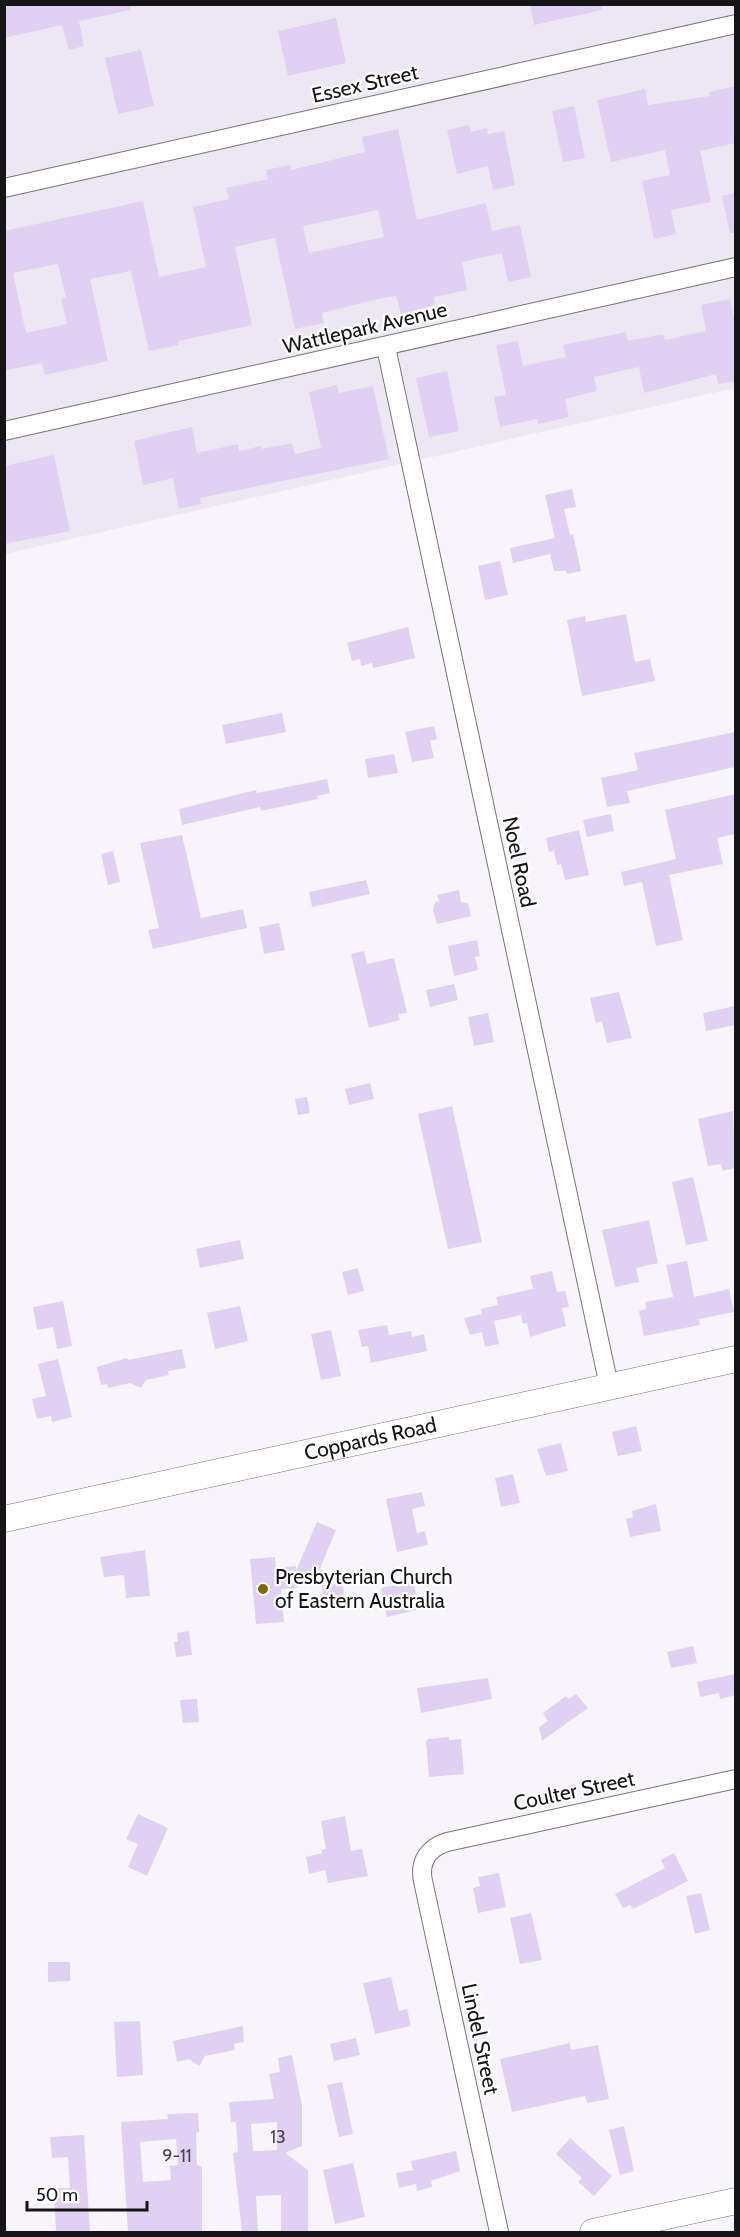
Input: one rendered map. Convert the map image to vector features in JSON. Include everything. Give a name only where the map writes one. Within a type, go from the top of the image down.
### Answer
[{"type":"street","name":"Essex Street","points":[[4,188],[735,24]]},
{"type":"street","name":"Wattlepark Avenue","points":[[4,431],[735,267]]},
{"type":"street","name":"Noel Road","points":[[386,347],[609,1386]]},
{"type":"street","name":"Coppards Road","points":[[4,1519],[735,1359]]},
{"type":"street","name":"Coulter Street","points":[[426,1856],[434,1848],[447,1842],[735,1779]]},
{"type":"street","name":"Lindel Street","points":[[426,1856],[421,1868],[423,1881],[500,2232]]},
{"type":"street","points":[[594,2232],[735,2201]]},
{"type":"shaded area","points":[[4,5],[735,5],[735,388],[5,554]]},
{"type":"building","points":[[4,4],[130,4],[130,10],[79,21],[84,46],[69,50],[62,25],[4,38]]},
{"type":"building","points":[[530,4],[601,4],[602,10],[534,25]]},
{"type":"building","points":[[336,18],[346,63],[288,76],[278,31]]},
{"type":"building","points":[[141,50],[154,106],[118,114],[105,58]]},
{"type":"building","points":[[735,86],[735,143],[700,151],[711,202],[671,210],[676,234],[654,239],[642,181],[670,175],[665,150],[611,162],[597,100],[645,89],[648,105],[710,96],[709,92]]},
{"type":"building","points":[[574,106],[585,158],[563,162],[552,111]]},
{"type":"building","points":[[469,125],[471,132],[487,128],[488,134],[504,131],[515,185],[493,190],[488,166],[457,174],[447,130]]},
{"type":"building","points":[[398,129],[417,220],[486,203],[492,231],[520,225],[531,277],[508,282],[502,253],[462,262],[467,290],[434,297],[435,305],[401,314],[396,296],[378,299],[322,313],[324,323],[295,329],[275,238],[235,247],[252,325],[179,341],[179,345],[149,351],[131,271],[90,279],[108,361],[45,375],[42,363],[4,371],[4,231],[143,201],[159,277],[206,267],[193,207],[229,199],[226,188],[268,179],[266,170],[290,165],[291,170],[365,152],[362,137]],"holes":[[[378,210],[384,237],[309,253],[303,226]],[[58,264],[66,298],[61,298],[67,324],[26,333],[13,273]]]},
{"type":"building","points":[[735,193],[735,233],[730,233],[722,196]]},
{"type":"building","points":[[730,299],[735,323],[735,381],[718,384],[716,374],[644,393],[639,367],[594,377],[597,391],[565,399],[569,417],[538,424],[537,419],[500,427],[494,397],[506,395],[496,345],[518,341],[523,366],[566,357],[563,345],[626,332],[628,341],[663,334],[665,340],[706,331],[701,305]]},
{"type":"building","points":[[447,371],[459,431],[429,437],[416,378]]},
{"type":"building","points":[[337,385],[339,393],[373,386],[389,459],[200,498],[201,504],[179,509],[173,478],[143,485],[134,441],[192,427],[197,453],[238,444],[239,451],[292,443],[295,454],[321,448],[309,392]]},
{"type":"building","points":[[54,455],[70,531],[4,544],[4,466]]},
{"type":"building","points":[[572,489],[576,507],[564,509],[570,535],[573,534],[581,571],[567,574],[566,571],[554,571],[550,554],[513,563],[510,548],[555,538],[545,495]]},
{"type":"building","points":[[500,561],[508,595],[485,600],[478,566]]},
{"type":"building","points":[[626,614],[635,662],[650,659],[655,681],[582,696],[567,620],[585,616],[586,622]]},
{"type":"building","points":[[408,627],[415,658],[373,668],[372,663],[361,666],[360,659],[352,661],[347,643]]},
{"type":"building","points":[[282,713],[286,732],[226,744],[222,725]]},
{"type":"building","points":[[434,726],[437,739],[430,741],[434,758],[412,762],[405,732]]},
{"type":"building","points":[[735,732],[735,767],[627,791],[630,803],[607,807],[601,778],[638,770],[634,753]]},
{"type":"building","points":[[394,754],[398,773],[368,778],[365,759]]},
{"type":"building","points":[[327,779],[330,793],[317,796],[318,799],[261,811],[260,807],[182,825],[179,809],[256,790],[257,793]]},
{"type":"building","points":[[735,794],[735,834],[717,838],[723,864],[669,875],[683,940],[656,946],[642,882],[624,886],[621,872],[676,859],[665,810]]},
{"type":"building","points":[[611,814],[614,831],[587,837],[583,820]]},
{"type":"building","points":[[579,830],[589,875],[565,880],[561,864],[557,865],[554,851],[549,852],[546,838]]},
{"type":"building","points":[[182,835],[201,918],[243,909],[247,928],[153,949],[148,930],[159,928],[140,843]]},
{"type":"building","points":[[113,851],[120,882],[108,885],[101,854]]},
{"type":"building","points":[[366,880],[370,894],[312,907],[309,892]]},
{"type":"building","points":[[459,890],[461,902],[468,903],[471,916],[437,924],[433,910],[435,902],[439,901],[437,895]]},
{"type":"building","points":[[279,923],[285,950],[264,954],[259,927]]},
{"type":"building","points":[[477,940],[480,956],[475,957],[478,970],[454,976],[448,946]]},
{"type":"building","points":[[364,951],[367,964],[394,958],[407,1013],[398,1014],[400,1020],[369,1028],[351,954]]},
{"type":"building","points":[[454,984],[458,1000],[430,1007],[426,990]]},
{"type":"building","points":[[619,992],[632,1038],[607,1043],[602,1021],[596,1023],[590,998]]},
{"type":"building","points":[[735,1006],[735,1025],[706,1031],[703,1013]]},
{"type":"building","points":[[488,1013],[494,1042],[474,1046],[468,1017]]},
{"type":"building","points":[[370,1083],[374,1099],[349,1105],[345,1089]]},
{"type":"building","points":[[307,1097],[310,1113],[298,1115],[295,1099]]},
{"type":"building","points":[[452,1106],[482,1242],[448,1249],[418,1114]]},
{"type":"building","points":[[733,1111],[735,1168],[723,1171],[721,1164],[708,1166],[698,1119]]},
{"type":"building","points":[[693,1177],[708,1241],[686,1245],[672,1182]]},
{"type":"building","points":[[649,1220],[658,1263],[636,1268],[639,1282],[615,1287],[602,1230]]},
{"type":"building","points":[[240,1240],[244,1259],[200,1268],[196,1249]]},
{"type":"building","points":[[687,1261],[694,1297],[729,1289],[734,1312],[699,1319],[700,1325],[644,1336],[639,1311],[646,1309],[645,1302],[673,1297],[666,1265]]},
{"type":"building","points":[[358,1268],[364,1291],[348,1295],[342,1272]]},
{"type":"building","points":[[552,1271],[557,1292],[565,1291],[569,1307],[562,1308],[566,1326],[530,1337],[527,1323],[523,1324],[521,1315],[494,1321],[499,1344],[485,1347],[482,1332],[470,1335],[464,1318],[482,1314],[481,1309],[498,1305],[496,1297],[533,1289],[530,1276]]},
{"type":"building","points":[[63,1301],[72,1346],[57,1349],[53,1327],[37,1330],[33,1307]]},
{"type":"building","points":[[240,1306],[248,1341],[215,1349],[207,1313]]},
{"type":"building","points":[[387,1325],[389,1335],[411,1331],[412,1337],[424,1334],[427,1351],[371,1363],[368,1346],[362,1347],[358,1330]]},
{"type":"building","points":[[331,1330],[341,1376],[321,1380],[311,1334]]},
{"type":"building","points":[[182,1349],[186,1368],[168,1371],[169,1375],[146,1380],[141,1388],[130,1383],[108,1388],[107,1384],[101,1385],[97,1367],[127,1358],[128,1360]]},
{"type":"building","points":[[58,1359],[72,1417],[52,1422],[51,1416],[37,1419],[32,1399],[46,1396],[38,1364]]},
{"type":"building","points":[[636,1426],[642,1451],[618,1456],[612,1432]]},
{"type":"building","points":[[561,1443],[568,1471],[546,1476],[537,1449]]},
{"type":"building","points":[[513,1474],[520,1503],[501,1507],[495,1478]]},
{"type":"building","points":[[422,1492],[425,1506],[412,1509],[417,1533],[425,1531],[428,1545],[397,1552],[386,1499]]},
{"type":"building","points":[[656,1504],[661,1531],[630,1537],[626,1519],[633,1517],[632,1511]]},
{"type":"building","points":[[317,1522],[336,1530],[316,1578],[296,1571]]},
{"type":"building","points":[[145,1550],[150,1596],[126,1598],[124,1575],[104,1577],[100,1557]]},
{"type":"building","points":[[275,1557],[276,1568],[296,1566],[297,1588],[281,1589],[284,1622],[256,1624],[250,1559]]},
{"type":"building","points":[[413,1581],[420,1609],[387,1617],[381,1588]]},
{"type":"building","points":[[343,1583],[344,1598],[323,1600],[322,1585]]},
{"type":"building","points":[[189,1631],[192,1655],[176,1657],[174,1642],[178,1642],[177,1633]]},
{"type":"building","points":[[693,1646],[697,1663],[671,1668],[667,1652]]},
{"type":"building","points":[[735,1674],[735,1695],[720,1699],[719,1693],[700,1697],[697,1682]]},
{"type":"building","points":[[488,1678],[492,1699],[421,1713],[417,1688]]},
{"type":"building","points":[[576,1694],[588,1708],[542,1741],[539,1727],[548,1721],[543,1713],[566,1696],[569,1699]]},
{"type":"building","points":[[197,1699],[199,1722],[183,1723],[180,1700]]},
{"type":"building","points":[[449,1737],[449,1740],[461,1739],[464,1774],[429,1777],[426,1742],[428,1739]]},
{"type":"building","points":[[138,1814],[168,1828],[147,1876],[128,1867],[138,1844],[126,1839]]},
{"type":"building","points":[[345,1816],[351,1851],[362,1849],[368,1876],[328,1883],[325,1870],[309,1874],[306,1857],[322,1853],[321,1850],[326,1849],[321,1821]]},
{"type":"building","points":[[674,1853],[688,1881],[633,1909],[630,1905],[623,1908],[615,1894],[665,1868],[661,1860]]},
{"type":"building","points":[[499,1873],[506,1907],[478,1913],[473,1888],[480,1886],[478,1877]]},
{"type":"building","points":[[701,1893],[710,1930],[695,1934],[686,1896]]},
{"type":"building","points":[[531,1913],[542,1960],[520,1964],[510,1918]]},
{"type":"building","points":[[48,1962],[70,1962],[70,1981],[48,1982]]},
{"type":"building","points":[[391,1977],[399,2011],[407,2009],[411,2026],[375,2034],[363,1983]]},
{"type":"building","points":[[140,2021],[143,2075],[117,2077],[114,2022]]},
{"type":"building","points":[[243,2026],[244,2042],[234,2044],[235,2050],[205,2056],[199,2066],[189,2059],[177,2062],[173,2041]]},
{"type":"building","points":[[356,2038],[360,2055],[334,2061],[330,2044]]},
{"type":"building","points":[[570,2043],[571,2050],[598,2045],[609,2099],[587,2103],[585,2096],[512,2112],[500,2059]]},
{"type":"building","points":[[292,2055],[302,2106],[302,2146],[285,2153],[308,2170],[308,2232],[281,2232],[281,2195],[256,2196],[258,2232],[242,2232],[233,2153],[238,2152],[236,2122],[231,2122],[229,2102],[274,2099],[269,2074],[280,2072],[278,2058]],"holes":[[[277,2122],[277,2150],[253,2151],[251,2124]]]},
{"type":"building","points":[[342,2082],[353,2134],[339,2137],[327,2085]]},
{"type":"building","points":[[198,2113],[197,2165],[202,2167],[202,2231],[128,2232],[121,2122],[168,2119],[167,2114]],"holes":[[[176,2139],[178,2165],[170,2166],[171,2180],[143,2182],[140,2142]]]},
{"type":"building","points":[[624,2126],[634,2171],[620,2175],[609,2130]]},
{"type":"building","points":[[84,2135],[90,2232],[56,2232],[54,2188],[70,2188],[68,2157],[52,2158],[50,2137]]},
{"type":"building","points":[[570,2138],[612,2176],[594,2196],[578,2182],[582,2178],[556,2154]]},
{"type":"building","points":[[456,2151],[460,2171],[431,2181],[432,2187],[417,2191],[416,2184],[399,2188],[396,2173],[413,2170],[411,2161]]},
{"type":"building","points":[[353,2163],[365,2217],[335,2224],[323,2170]]},
{"type":"place","name":"Presbyterian Church of Eastern Australia","points":[[263,1589]]}]
